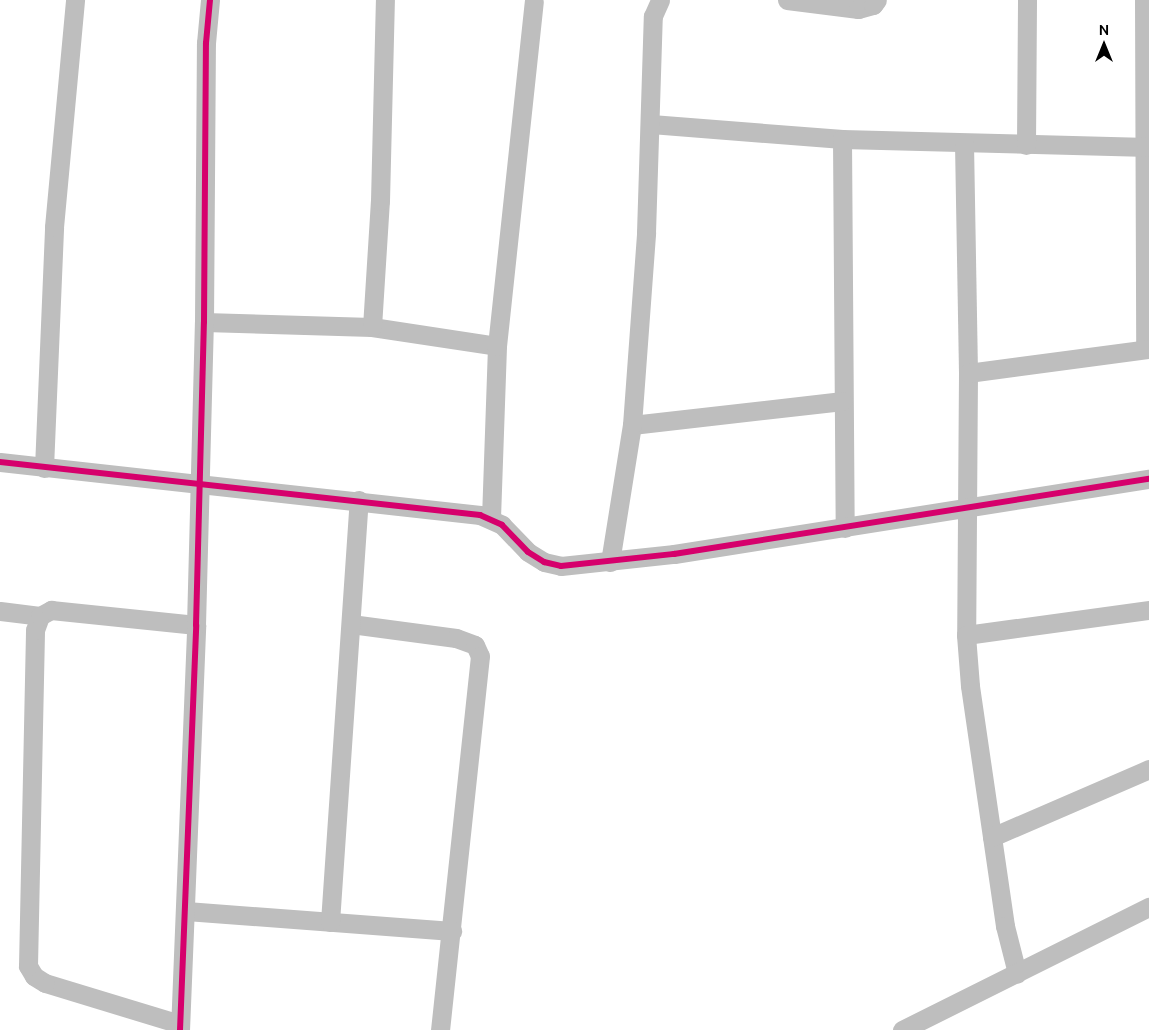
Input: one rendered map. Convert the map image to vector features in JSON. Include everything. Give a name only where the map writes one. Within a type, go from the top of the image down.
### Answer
[{"type":"street","points":[[44,468],[54,227],[75,0]]},
{"type":"street","points":[[40,616],[35,630],[28,966],[34,976],[46,983],[180,1027],[196,625],[197,486],[204,322],[206,43],[210,0]]},
{"type":"street","points":[[372,327],[380,201],[385,0]]},
{"type":"street","points":[[610,562],[632,424],[651,124],[653,16],[660,0]]},
{"type":"street","points":[[787,0],[858,9],[874,5],[877,0]]},
{"type":"street","points":[[1026,145],[1027,0]]},
{"type":"street","points":[[968,372],[1147,349],[1144,0]]},
{"type":"street","points":[[491,518],[497,346],[534,2]]},
{"type":"street","points":[[651,124],[842,139],[964,144],[1146,147]]},
{"type":"street","points":[[842,139],[845,528]]},
{"type":"street","points":[[964,144],[968,372],[965,508],[966,635],[970,686],[992,837],[1007,935],[1017,973]]},
{"type":"street","points":[[204,322],[372,327],[497,346]]},
{"type":"street","points":[[632,424],[843,401]]},
{"type":"street","points":[[0,462],[197,486],[359,500],[491,518],[544,562],[561,566],[610,562],[845,528],[1149,479]]},
{"type":"street","points":[[330,922],[359,500]]},
{"type":"street","points":[[0,611],[40,616],[51,610],[196,625]]},
{"type":"street","points":[[966,635],[1149,610]]},
{"type":"street","points":[[351,624],[456,638],[475,645],[480,656],[440,1030]]},
{"type":"street","points":[[992,837],[1149,769]]},
{"type":"street","points":[[902,1030],[1149,907]]},
{"type":"street","points":[[186,911],[452,931]]},
{"type":"cycle path","points":[[180,1030],[196,625],[204,322],[206,43],[210,0]]},
{"type":"cycle path","points":[[0,462],[480,515],[502,525],[528,552],[544,562],[561,566],[674,554],[1149,479]]}]
